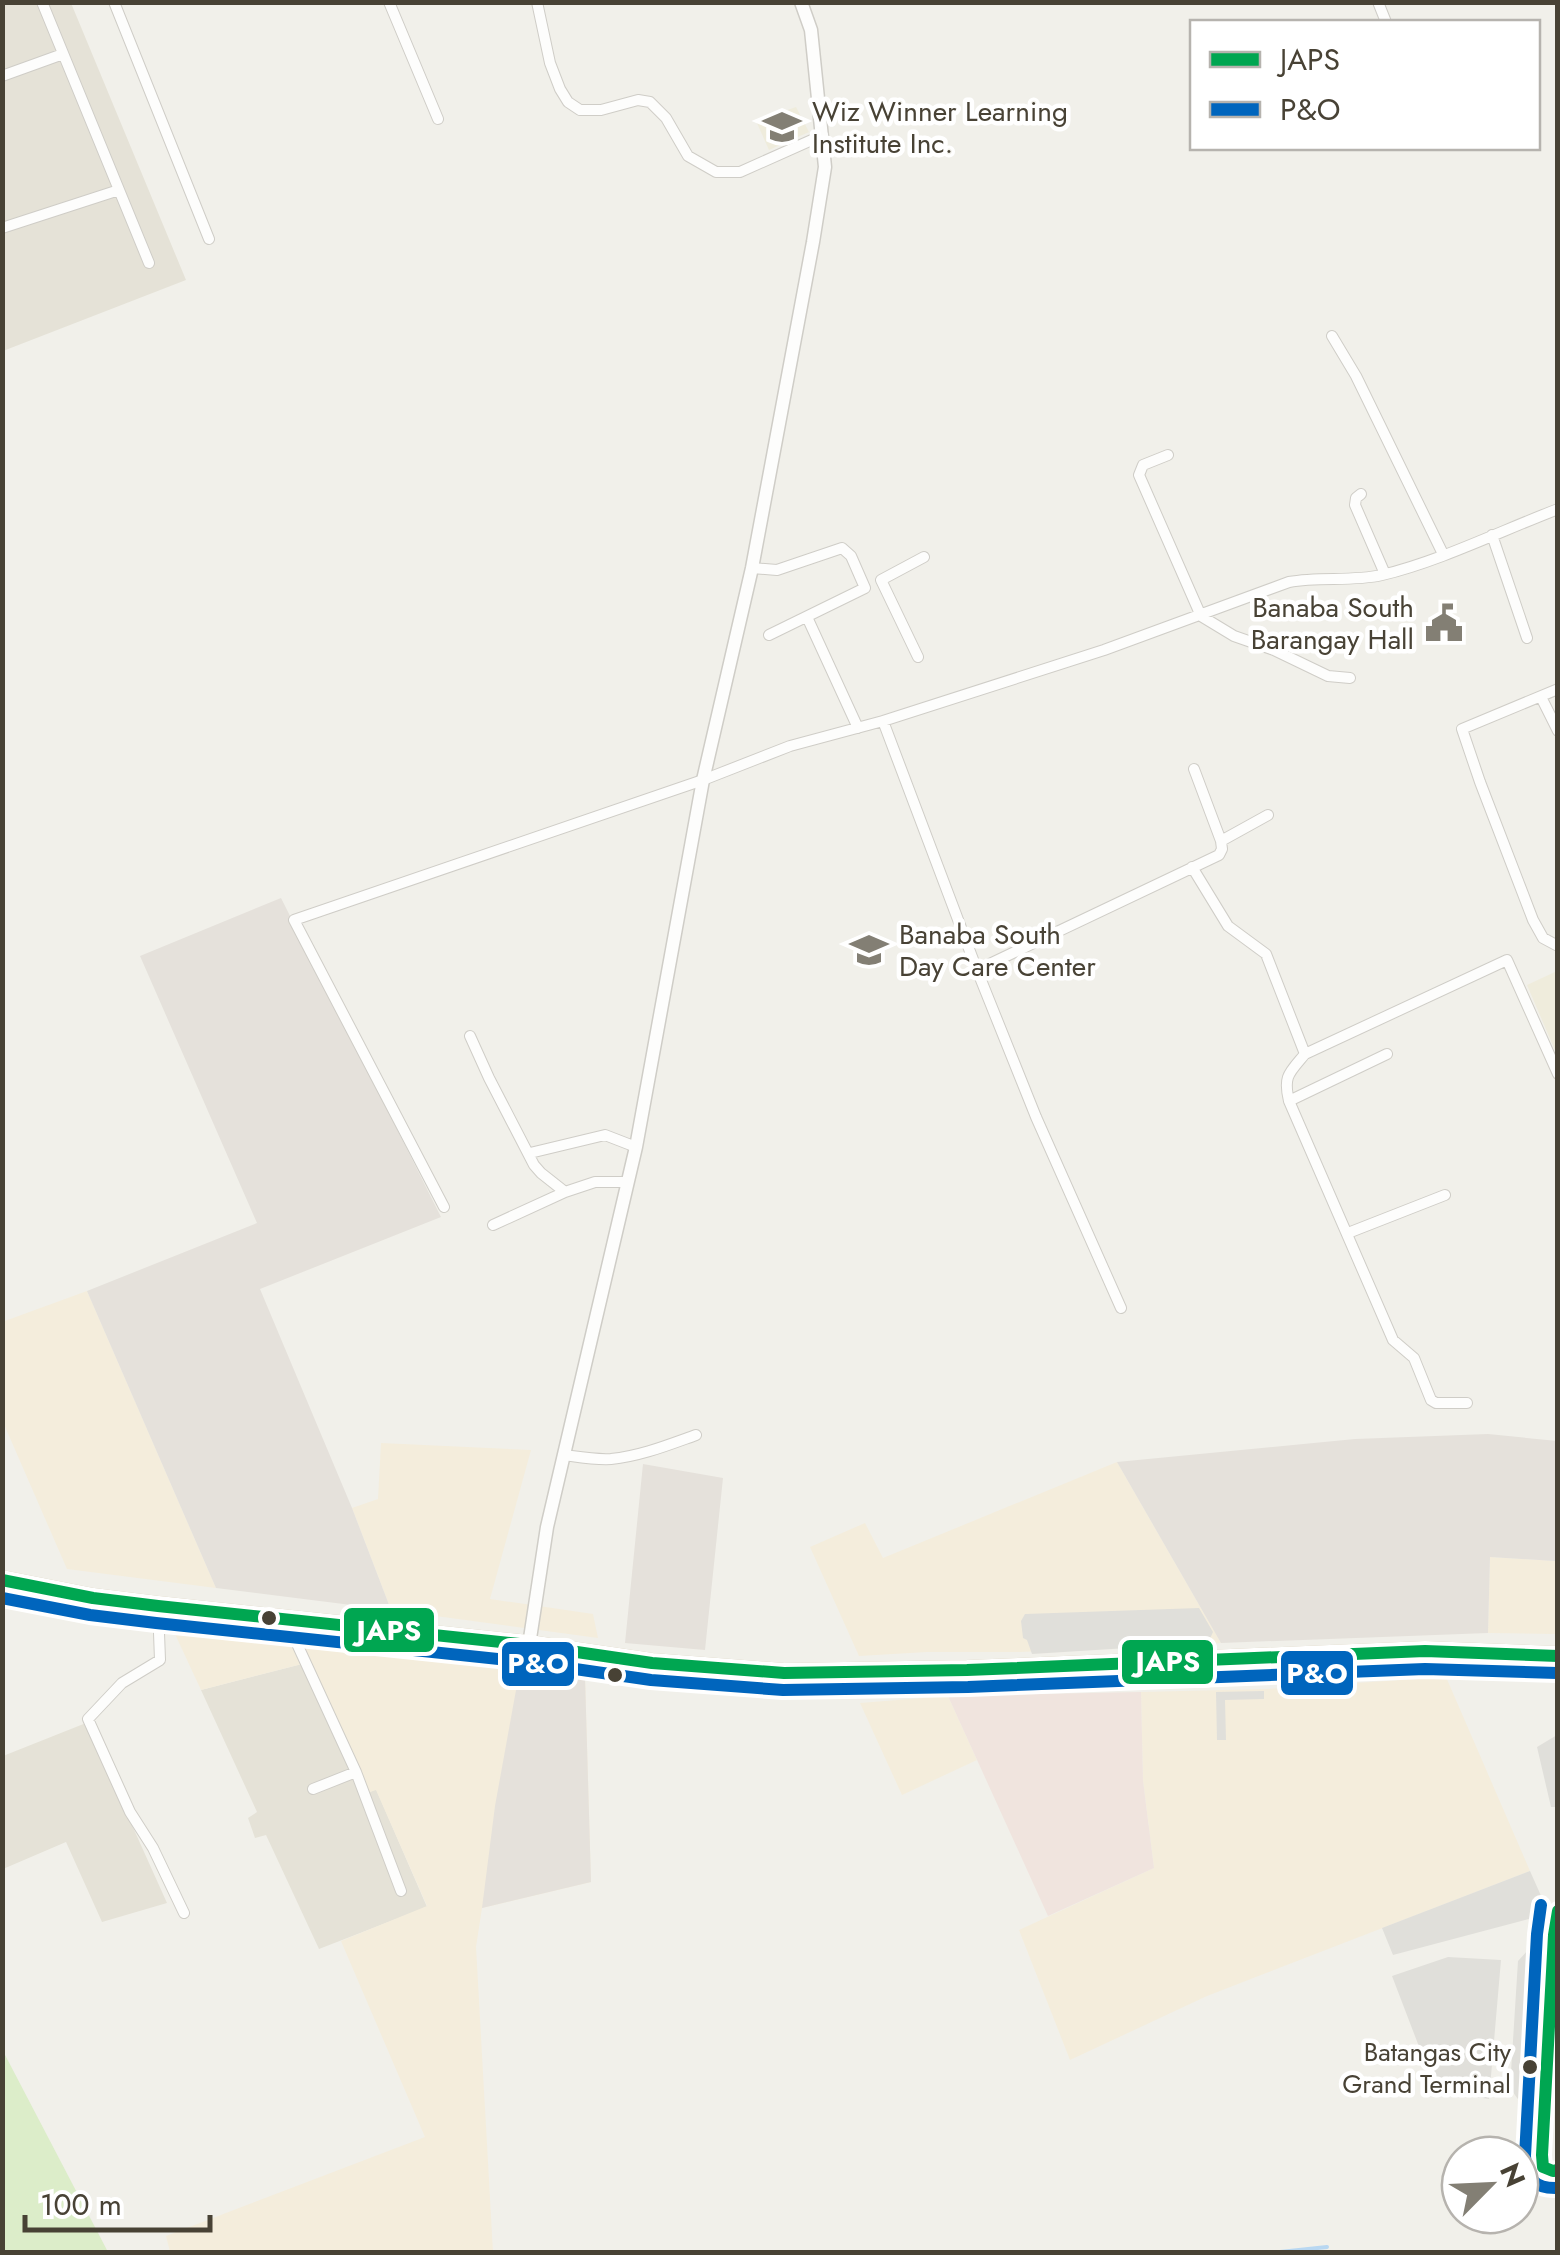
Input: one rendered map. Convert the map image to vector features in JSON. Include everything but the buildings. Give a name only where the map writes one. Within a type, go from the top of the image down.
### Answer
[{"type":"highway","points":[[2,1580],[158,1606],[652,1663],[784,1674],[984,1670],[1425,1651],[1558,1656]]},
{"type":"street","points":[[42,2],[149,263]]},
{"type":"street","points":[[114,2],[209,239]]},
{"type":"street","points":[[390,2],[438,119]]},
{"type":"street","points":[[537,2],[550,63],[560,89],[568,102],[580,110],[601,110],[638,100],[650,102],[666,118],[688,156],[716,172],[740,172],[823,135]]},
{"type":"street","points":[[529,1646],[547,1527],[636,1148],[703,780],[752,568],[813,242],[825,167],[811,30],[801,2]]},
{"type":"street","points":[[2,76],[63,54]]},
{"type":"street","points":[[2,228],[119,190]]},
{"type":"street","points":[[1332,336],[1356,376],[1444,554]]},
{"type":"street","points":[[1168,456],[1143,465],[1139,474],[1201,616],[1234,636],[1328,676],[1350,678]]},
{"type":"street","points":[[1360,494],[1355,506],[1385,574]]},
{"type":"street","points":[[444,1208],[294,920],[703,780],[790,746],[1104,650],[1289,582],[1385,574],[1558,509]]},
{"type":"street","points":[[1492,535],[1527,638]]},
{"type":"street","points":[[752,568],[777,570],[842,548],[851,556],[865,588]]},
{"type":"street","points":[[769,635],[924,558]]},
{"type":"street","points":[[881,580],[918,657]]},
{"type":"street","points":[[807,617],[858,728]]},
{"type":"street","points":[[1558,689],[1462,729],[1533,920],[1542,938],[1558,946]]},
{"type":"street","points":[[1541,697],[1558,731]]},
{"type":"street","points":[[884,720],[1036,1118],[1121,1308]]},
{"type":"street","points":[[977,970],[1219,854],[1221,841],[1194,768]]},
{"type":"street","points":[[1221,841],[1268,815]]},
{"type":"street","points":[[1192,867],[1228,926],[1266,954],[1305,1054]]},
{"type":"street","points":[[1467,1403],[1431,1400],[1414,1358],[1393,1340],[1285,1084],[1288,1074],[1305,1054],[1507,960],[1558,1074]]},
{"type":"street","points":[[470,1036],[541,1173],[565,1192]]},
{"type":"street","points":[[1289,1101],[1388,1054]]},
{"type":"street","points":[[530,1153],[605,1134],[636,1148]]},
{"type":"street","points":[[493,1225],[595,1182],[628,1182]]},
{"type":"street","points":[[1348,1234],[1445,1195]]},
{"type":"street","points":[[564,1456],[609,1459],[653,1451],[696,1435]]},
{"type":"street","points":[[158,1606],[160,1660],[122,1683],[88,1719],[130,1812],[153,1848],[184,1913]]},
{"type":"street","points":[[286,1619],[356,1772],[402,1891]]},
{"type":"street","points":[[313,1789],[356,1772]]},
{"type":"shaded area","points":[[3,3],[71,3],[186,280],[3,351]]},
{"type":"shaded area","name":"Wiz Winner Learning Institute Inc.","points":[[796,107],[809,132],[769,150],[756,121]]},
{"type":"shaded area","points":[[281,898],[441,1217],[260,1289],[391,1610],[216,1588],[87,1291],[257,1223],[140,956]]},
{"type":"shaded area","points":[[1557,971],[1557,1055],[1527,985]]},
{"type":"shaded area","points":[[87,1291],[216,1588],[67,1569],[3,1422],[2,1322]]},
{"type":"shaded area","points":[[1488,1434],[1557,1441],[1557,1634],[1555,1561],[1490,1557],[1488,1633],[1221,1643],[1117,1462],[1355,1439]]},
{"type":"shaded area","points":[[381,1443],[531,1450],[490,1599],[593,1614],[598,1638],[391,1610],[352,1508],[378,1499]]},
{"type":"shaded area","points":[[1117,1462],[1221,1643],[859,1656],[810,1547],[865,1523],[883,1558]]},
{"type":"shaded area","points":[[643,1464],[723,1478],[705,1650],[625,1643]]},
{"type":"shaded area","points":[[1490,1557],[1555,1561],[1555,1634],[1488,1633]]},
{"type":"shaded area","points":[[1199,1608],[1213,1632],[1208,1643],[1032,1654],[1023,1638],[1021,1621],[1025,1614]]},
{"type":"shaded area","points":[[175,1634],[585,1677],[591,1882],[482,1908],[476,1947],[493,2252],[170,2252],[166,2236],[425,2137],[341,1941],[427,1906],[376,1790],[367,1793],[306,1663],[201,1690]]},
{"type":"shaded area","points":[[306,1663],[368,1793],[376,1789],[427,1907],[319,1949],[266,1835],[255,1838],[248,1818],[257,1812],[201,1690]]},
{"type":"shaded area","points":[[520,1668],[585,1677],[591,1882],[482,1908],[495,1806]]},
{"type":"shaded area","points":[[1446,1677],[1530,1871],[1207,1996],[1070,2060],[1019,1930],[1154,1868],[1143,1781],[1141,1692],[1266,1689]]},
{"type":"shaded area","points":[[1264,1691],[1264,1699],[1225,1700],[1226,1740],[1217,1740],[1216,1692]]},
{"type":"shaded area","points":[[1141,1692],[1143,1781],[1154,1868],[1048,1916],[948,1696]]},
{"type":"shaded area","points":[[948,1696],[977,1760],[902,1795],[860,1703]]},
{"type":"shaded area","points":[[86,1723],[167,1903],[102,1922],[66,1842],[3,1869],[3,1756]]},
{"type":"shaded area","points":[[1557,1735],[1557,1807],[1551,1807],[1537,1747]]},
{"type":"shaded area","points":[[1530,1871],[1542,1898],[1540,1916],[1393,1955],[1382,1928]]},
{"type":"shaded area","points":[[1541,1945],[1534,2112],[1510,2088],[1518,1961],[1528,1950]]},
{"type":"shaded area","points":[[1448,1957],[1501,1960],[1489,2099],[1436,2091],[1392,1976]]},
{"type":"green space","points":[[3,2051],[108,2252],[3,2252]]},
{"type":"waterway","points":[[1280,2252],[1327,2247]]},
{"type":"transit line","name":"JAPS","points":[[2,1580],[158,1606],[529,1645],[652,1663],[784,1673],[967,1670],[1425,1651],[1558,1656]]},
{"type":"transit line","name":"P&O","points":[[2,1598],[156,1623],[527,1662],[651,1680],[783,1690],[968,1687],[1425,1669],[1557,1673]]},
{"type":"transit line","name":"P&O","points":[[1541,1905],[1525,2156],[1533,2181],[1543,2187],[1558,2188]]},
{"type":"transit line","name":"JAPS","points":[[1558,1911],[1542,2155],[1543,2167],[1558,2170]]},
{"type":"place","name":"Wiz Winner Learning Institute Inc.","points":[[782,127]]},
{"type":"place","name":"Banaba South Barangay Hall","points":[[1444,623]]},
{"type":"place","name":"Banaba South Day Care Center","points":[[869,950]]},
{"type":"place","name":"Batangas City Grand Terminal","points":[[1530,2067]]}]
